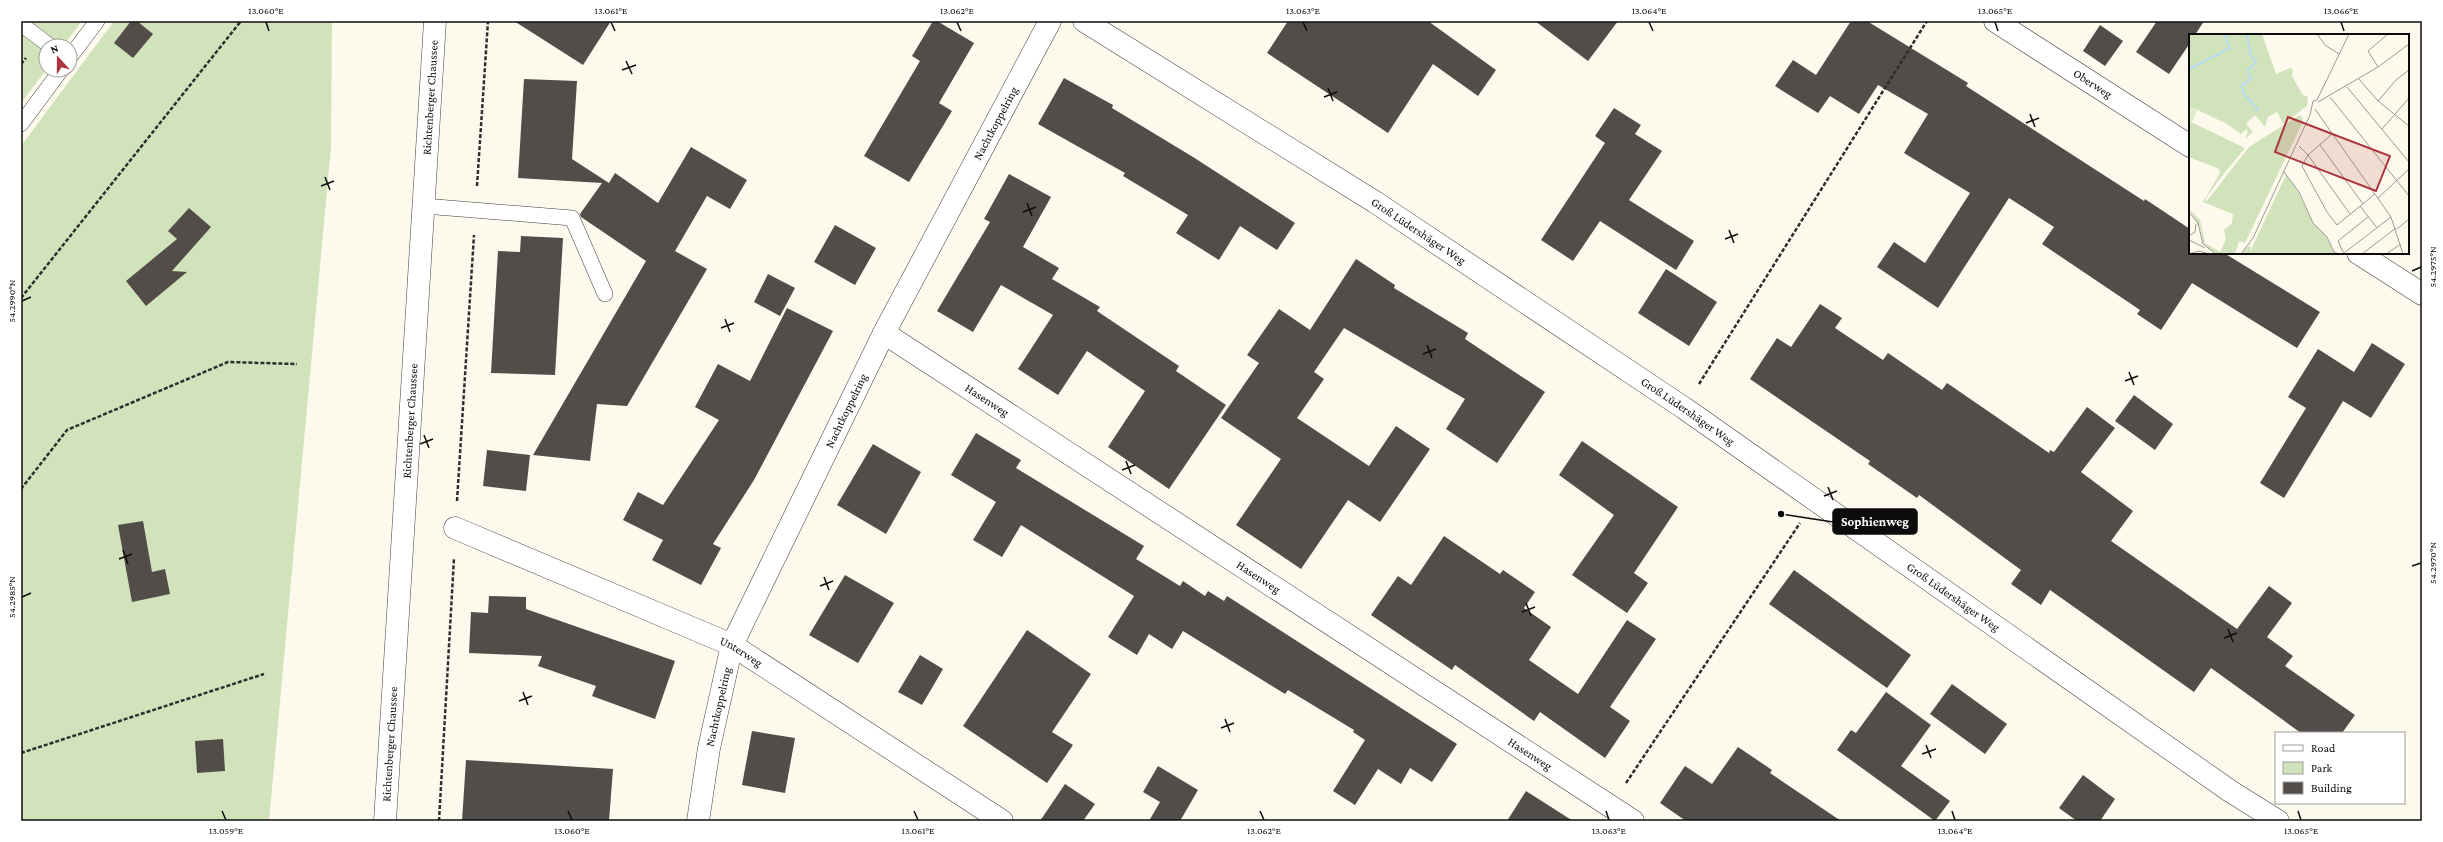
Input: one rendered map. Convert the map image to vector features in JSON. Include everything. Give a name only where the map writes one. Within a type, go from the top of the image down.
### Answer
[{"type":"street","name":"Richtenberger Chaussee","points":[[385,821],[435,21]]},
{"type":"street","name":"Nachtkoppelring","points":[[698,821],[709,748],[732,645],[884,333],[1050,21]]},
{"type":"street","name":"Groß Lüdershäger Weg","points":[[1084,21],[1375,202],[1684,408],[2230,791],[2278,821]]},
{"type":"street","name":"Oberweg","points":[[1995,21],[2189,145]]},
{"type":"street","points":[[2360,254],[2422,294]]},
{"type":"street","name":"Hasenweg","points":[[884,333],[1633,821]]},
{"type":"street","name":"Unterweg","points":[[455,528],[732,645],[1002,821]]},
{"type":"lane","points":[[78,46],[97,21]]},
{"type":"lane","points":[[21,24],[39,38]]},
{"type":"lane","points":[[21,124],[55,78]]},
{"type":"lane","points":[[424,206],[476,212],[572,218],[604,294]]},
{"type":"path","points":[[21,298],[241,21]]},
{"type":"path","points":[[438,821],[455,528],[488,21]]},
{"type":"path","points":[[1684,408],[1927,21]]},
{"type":"path","points":[[21,489],[67,430],[228,362],[297,364]]},
{"type":"path","points":[[1610,807],[1815,500]]},
{"type":"path","points":[[21,753],[264,674]]},
{"type":"green space","points":[[21,21],[82,21],[69,38],[38,38],[38,78],[40,78],[21,103]]},
{"type":"green space","points":[[114,21],[332,21],[331,147],[269,821],[21,821],[21,146],[72,78],[78,78],[78,69]]},
{"type":"building","points":[[131,21],[137,21],[153,34],[133,58],[114,43]]},
{"type":"building","points":[[514,21],[611,21],[583,65]]},
{"type":"building","points":[[933,21],[937,21],[974,43],[939,103],[952,111],[909,182],[864,156],[920,61],[912,56]]},
{"type":"building","points":[[1288,21],[1428,21],[1496,70],[1478,96],[1433,64],[1388,133],[1267,53]]},
{"type":"building","points":[[1535,21],[1618,21],[1588,61]]},
{"type":"building","points":[[1851,21],[1867,21],[1968,83],[1966,86],[2189,228],[2189,254],[2226,254],[2320,312],[2297,348],[2192,283],[2161,330],[2137,314],[2140,310],[2042,244],[2054,227],[2009,198],[1938,308],[1877,267],[1894,242],[1925,263],[1970,193],[1904,153],[1928,114],[1878,85],[1859,114],[1830,96],[1818,113],[1775,86],[1793,60],[1816,75]]},
{"type":"building","points":[[2157,21],[2204,21],[2196,34],[2189,34],[2189,44],[2169,74],[2136,52]]},
{"type":"building","points":[[2100,25],[2123,41],[2105,66],[2083,51]]},
{"type":"building","points":[[1064,78],[1113,105],[1112,108],[1193,157],[1295,223],[1277,250],[1240,226],[1219,260],[1176,233],[1188,215],[1123,176],[1125,173],[1038,124]]},
{"type":"building","points":[[524,79],[577,81],[572,159],[609,183],[615,173],[658,203],[691,147],[747,180],[730,209],[707,196],[675,251],[707,269],[627,406],[597,404],[590,461],[533,455],[646,261],[581,217],[580,214],[602,183],[518,178]]},
{"type":"building","points":[[1614,108],[1641,125],[1635,134],[1662,151],[1629,200],[1694,241],[1676,270],[1600,221],[1573,261],[1541,240],[1605,143],[1595,136]]},
{"type":"building","points":[[1009,174],[1051,197],[1023,247],[1059,268],[1052,279],[1100,307],[1097,311],[1179,366],[1176,371],[1226,405],[1169,489],[1108,447],[1145,391],[1087,351],[1058,395],[1018,369],[1053,315],[1001,285],[973,332],[937,311],[990,222],[984,219]]},
{"type":"building","points":[[189,208],[211,227],[172,271],[187,272],[146,306],[126,281],[177,239],[168,231]]},
{"type":"building","points":[[835,225],[876,248],[855,285],[814,262]]},
{"type":"building","points":[[521,236],[563,238],[555,375],[491,373],[498,251],[520,252]]},
{"type":"building","points":[[1356,259],[1395,285],[1394,288],[1468,333],[1465,339],[1545,392],[1497,463],[1446,429],[1465,399],[1344,328],[1314,372],[1324,379],[1297,418],[1369,466],[1396,426],[1430,449],[1380,522],[1348,500],[1301,569],[1236,525],[1281,459],[1221,418],[1259,363],[1247,355],[1279,309],[1310,330]]},
{"type":"building","points":[[1666,269],[1717,302],[1689,346],[1638,313]]},
{"type":"building","points":[[768,274],[795,288],[780,316],[754,302]]},
{"type":"building","points":[[1820,304],[1842,318],[1835,328],[1883,360],[1888,353],[1942,390],[1947,383],[2049,453],[2050,450],[2054,452],[2087,407],[2115,428],[2081,472],[2133,511],[2111,541],[2237,629],[2269,586],[2292,603],[2267,637],[2293,656],[2285,666],[2355,715],[2343,732],[2300,732],[2211,668],[2194,692],[2050,590],[2041,605],[2011,584],[2021,570],[1919,495],[1917,498],[1868,464],[1870,461],[1750,379],[1777,338],[1791,347]]},
{"type":"building","points":[[787,308],[833,331],[754,480],[713,544],[721,548],[701,585],[652,560],[663,540],[623,520],[638,492],[663,505],[719,420],[695,407],[718,364],[750,381]]},
{"type":"building","points":[[2372,343],[2405,364],[2371,418],[2343,401],[2284,498],[2260,483],[2306,408],[2288,397],[2318,349],[2354,372]]},
{"type":"building","points":[[2134,395],[2173,424],[2155,450],[2115,421]]},
{"type":"building","points":[[976,433],[1021,460],[1016,468],[1144,546],[1136,559],[1180,586],[1183,581],[1205,596],[1208,591],[1224,601],[1227,596],[1457,744],[1432,782],[1410,768],[1401,784],[1378,769],[1355,805],[1333,791],[1365,740],[1353,732],[1354,730],[1288,690],[1285,694],[1183,631],[1172,649],[1149,634],[1137,655],[1108,637],[1134,596],[1021,525],[1002,557],[973,540],[996,502],[951,475]]},
{"type":"building","points":[[1582,441],[1678,507],[1634,573],[1648,583],[1627,613],[1572,575],[1614,515],[1559,475]]},
{"type":"building","points":[[873,444],[921,472],[886,534],[837,505]]},
{"type":"building","points":[[487,450],[530,455],[526,491],[483,486]]},
{"type":"building","points":[[143,521],[152,572],[165,569],[170,594],[132,602],[118,525]]},
{"type":"building","points":[[1444,536],[1500,574],[1503,570],[1535,592],[1524,608],[1551,627],[1529,660],[1578,694],[1627,620],[1656,639],[1610,707],[1630,721],[1605,758],[1540,712],[1534,721],[1455,665],[1452,670],[1371,615],[1398,576],[1411,585]]},
{"type":"building","points":[[1794,570],[1911,655],[1887,688],[1769,604]]},
{"type":"building","points":[[845,575],[894,603],[858,663],[809,635]]},
{"type":"building","points":[[489,596],[526,597],[526,609],[675,661],[655,719],[592,696],[596,686],[538,666],[542,656],[469,653],[471,612],[488,613]]},
{"type":"building","points":[[1027,630],[1091,674],[1052,732],[1073,745],[1047,783],[963,726]]},
{"type":"building","points":[[920,655],[943,669],[922,705],[898,692]]},
{"type":"building","points":[[1952,684],[2007,724],[1985,754],[1930,714]]},
{"type":"building","points":[[1886,692],[1931,725],[1901,766],[1950,801],[1935,821],[1837,750],[1851,730],[1856,733]]},
{"type":"building","points":[[752,731],[795,738],[785,793],[742,785]]},
{"type":"building","points":[[223,739],[225,771],[197,773],[195,741]]},
{"type":"building","points":[[1738,747],[1772,770],[1770,773],[1841,821],[1686,821],[1660,803],[1685,766],[1712,784]]},
{"type":"building","points":[[466,760],[613,769],[609,821],[462,821]]},
{"type":"building","points":[[1158,766],[1198,790],[1180,821],[1149,821],[1160,802],[1143,792]]},
{"type":"building","points":[[2083,775],[2115,799],[2100,821],[2077,821],[2059,808]]},
{"type":"building","points":[[1065,784],[1095,804],[1083,821],[1040,821]]},
{"type":"building","points":[[1526,791],[1573,821],[1507,821]]},
{"type":"place","name":"Sophienweg","points":[[1781,514]]}]
